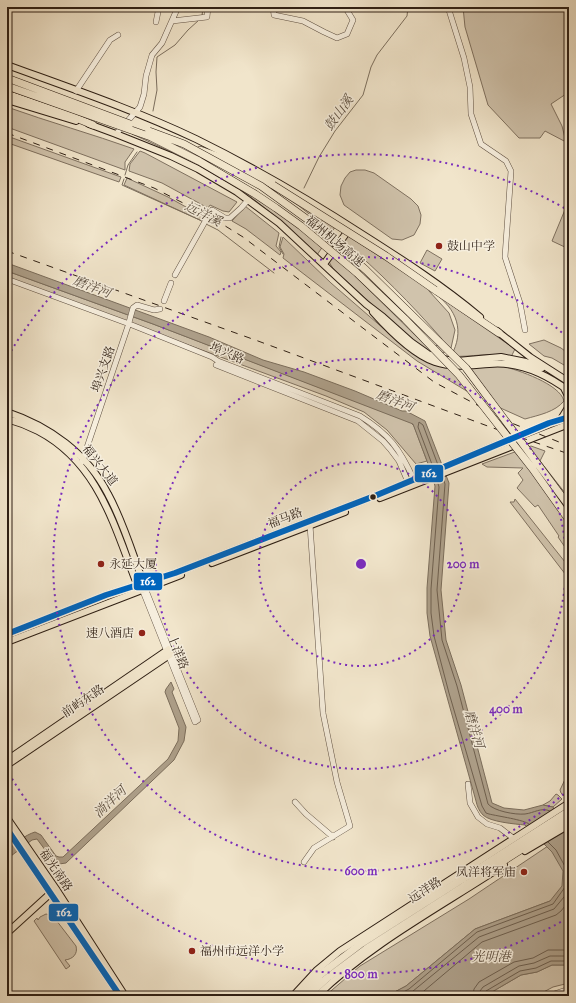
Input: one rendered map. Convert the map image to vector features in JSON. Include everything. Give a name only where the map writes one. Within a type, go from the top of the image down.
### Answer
[{"type":"highway","name":"福州机场高速","points":[[7,78],[184,144],[261,186],[311,222],[366,270],[466,368],[569,506]]},
{"type":"highway","name":"福州机场高速","points":[[7,86],[151,137],[199,161],[255,194],[301,226],[357,273],[405,319],[459,375],[532,468],[569,520]]},
{"type":"highway","points":[[7,94],[93,125]]},
{"type":"highway","points":[[184,144],[222,158],[273,185],[386,256],[499,333]]},
{"type":"highway","points":[[557,504],[569,525]]},
{"type":"highway","name":"远洋路","points":[[299,996],[321,974],[362,943],[569,811]]},
{"type":"highway","name":"远洋路","points":[[308,996],[326,979],[361,952],[569,819]]},
{"type":"main road","points":[[7,65],[134,113],[195,139],[294,192],[422,272],[530,357],[569,382]]},
{"type":"main road","points":[[7,100],[47,113],[93,125],[198,169],[248,200],[279,223],[366,304],[383,316],[411,342],[428,354],[438,358],[457,361],[501,357],[526,362],[539,366],[569,385]]},
{"type":"main road","points":[[324,264],[351,227]]},
{"type":"main road","points":[[366,304],[407,346],[426,359],[436,363],[458,366],[512,364],[536,372],[569,391]]},
{"type":"main road","points":[[562,386],[569,398]]},
{"type":"main road","points":[[561,419],[569,406]]},
{"type":"main road","name":"福兴大道","points":[[7,412],[36,423],[66,442],[82,461],[107,506],[135,579],[143,586]]},
{"type":"main road","name":"福马路","points":[[445,470],[561,419],[569,417]]},
{"type":"main road","name":"福兴大道","points":[[7,418],[39,431],[82,461]]},
{"type":"main road","name":"福马路","points":[[7,634],[106,595],[143,586],[310,525],[429,476],[569,424]]},
{"type":"main road","name":"福马路","points":[[7,642],[143,586],[411,481],[429,476]]},
{"type":"main road","name":"前屿东路","points":[[7,760],[169,652]]},
{"type":"main road","name":"前屿东路","points":[[7,765],[169,652]]},
{"type":"main road","points":[[293,996],[317,970],[340,951],[569,803]]},
{"type":"main road","name":"福光南路","points":[[7,818],[19,841],[125,996]]},
{"type":"main road","points":[[317,996],[348,968],[391,938],[521,853],[567,826]]},
{"type":"main road","name":"福光南路","points":[[7,829],[19,841]]},
{"type":"main road","points":[[7,933],[53,891]]},
{"type":"main road","name":"福光南路","points":[[53,891],[120,996]]},
{"type":"street","points":[[156,22],[159,7]]},
{"type":"street","points":[[116,134],[140,107],[152,55],[162,42],[178,7]]},
{"type":"street","points":[[172,21],[207,17],[208,7]]},
{"type":"street","points":[[272,7],[274,15],[304,21],[337,38],[347,34],[353,20],[345,7]]},
{"type":"street","points":[[448,7],[464,58],[470,87],[471,114],[481,144],[506,161],[511,171],[505,257],[520,303],[525,330]]},
{"type":"street","points":[[76,91],[110,40],[118,34]]},
{"type":"street","points":[[175,275],[210,214],[230,218],[248,200]]},
{"type":"street","name":"埠兴路","points":[[7,279],[128,323],[212,357],[217,363],[360,416],[376,426],[395,444],[404,458],[411,481]]},
{"type":"street","points":[[164,301],[171,283]]},
{"type":"street","name":"埠兴支路","points":[[82,461],[133,308],[137,305],[154,310],[160,309]]},
{"type":"street","points":[[304,862],[314,848],[350,826],[337,782],[323,713],[310,525]]},
{"type":"street","name":"上洋路","points":[[143,586],[196,721]]},
{"type":"street","points":[[468,784],[470,803],[478,817],[486,824],[500,828],[513,838]]},
{"type":"street","points":[[295,802],[306,814],[332,836]]},
{"type":"street","points":[[548,996],[569,989]]},
{"type":"shaded area","points":[[463,7],[569,7],[569,92],[551,104],[562,126],[566,142],[545,131],[540,138],[519,138],[488,105],[465,27]]},
{"type":"shaded area","points":[[7,107],[134,149],[125,162],[125,170],[7,127]]},
{"type":"shaded area","points":[[132,134],[146,137],[176,151],[252,193],[323,246],[317,255],[281,221],[247,194],[210,172]]},
{"type":"shaded area","points":[[7,136],[121,177],[119,182],[11,144],[7,152]]},
{"type":"shaded area","points":[[140,151],[237,202],[229,212],[210,205],[208,208],[162,183],[129,171],[130,164]]},
{"type":"shaded area","points":[[365,170],[374,173],[411,199],[418,206],[421,215],[420,224],[414,235],[402,240],[392,239],[344,205],[340,195],[341,186],[350,172]]},
{"type":"shaded area","points":[[127,178],[168,197],[204,217],[202,221],[124,185]]},
{"type":"shaded area","points":[[264,183],[335,227],[332,232],[299,206]]},
{"type":"shaded area","points":[[569,200],[569,249],[552,241]]},
{"type":"shaded area","points":[[245,206],[279,233],[276,246],[281,252],[280,255],[246,229],[232,221]]},
{"type":"shaded area","points":[[347,235],[429,289],[429,291],[449,313],[455,330],[451,348],[443,353],[432,353],[424,349],[334,270],[329,262],[334,255],[428,348],[438,345],[442,339],[382,276],[343,241]]},
{"type":"shaded area","points":[[283,237],[331,283],[407,349],[448,366],[470,393],[417,361],[283,258],[284,254],[280,247]]},
{"type":"shaded area","points":[[427,250],[442,259],[435,271],[420,263]]},
{"type":"shaded area","points":[[7,271],[153,324],[410,422],[414,426],[427,461],[416,464],[387,430],[364,412],[326,396],[7,278]]},
{"type":"shaded area","points":[[434,293],[515,349],[511,357],[504,355],[451,356],[457,338],[458,329],[456,321],[448,306]]},
{"type":"shaded area","points":[[544,340],[561,348],[569,354],[569,371],[564,365],[552,358],[544,356],[529,344]]},
{"type":"shaded area","points":[[502,366],[528,374],[547,384],[561,395],[564,401],[556,408],[525,419],[496,406],[469,367]]},
{"type":"shaded area","points":[[531,446],[545,451],[540,461],[569,498],[569,553],[538,505],[535,507],[517,488],[523,480],[518,473],[523,468],[487,467],[482,464]]},
{"type":"shaded area","points":[[515,499],[569,567],[569,579],[510,502],[514,502]]},
{"type":"shaded area","points":[[569,771],[569,794],[565,797],[560,790]]},
{"type":"shaded area","points":[[556,794],[562,799],[553,807],[543,805],[550,801]]},
{"type":"shaded area","points":[[569,836],[569,894],[475,929],[406,986],[387,996],[325,996],[360,966],[469,899],[548,846]]},
{"type":"shaded area","points":[[46,914],[53,916],[76,946],[76,954],[70,959],[65,960],[70,966],[66,969],[34,921]]},
{"type":"shaded area","points":[[552,965],[569,965],[569,983],[553,987],[536,996],[485,996],[521,975],[537,972]]},
{"type":"water","name":"光明港","points":[[7,263],[209,337],[263,360],[304,372],[355,391],[402,411],[406,411],[425,421],[449,483],[441,590],[446,640],[461,685],[492,803],[504,808],[524,810],[543,805],[553,807],[569,840],[569,965],[552,965],[537,972],[521,975],[485,996],[387,996],[406,986],[475,929],[550,901],[562,886],[563,871],[552,852],[525,825],[503,822],[486,817],[480,812],[477,805],[430,636],[427,613],[427,588],[435,486],[413,424],[153,324],[7,271]]},
{"type":"water","points":[[171,682],[174,689],[172,692],[186,727],[184,741],[174,760],[66,863],[59,864],[54,862],[37,839],[32,840],[7,859],[7,851],[10,848],[24,837],[35,832],[41,835],[56,856],[63,857],[168,759],[178,741],[179,728],[165,692]]},
{"type":"waterway","name":"远洋溪","points":[[202,16],[203,7]]},
{"type":"waterway","name":"鼓山溪","points":[[304,188],[319,157],[335,131],[363,95],[371,67],[377,55],[407,16],[408,7]]},
{"type":"waterway","name":"远洋溪","points":[[153,111],[157,90],[157,57],[175,45],[199,20]]},
{"type":"waterway","name":"远洋溪","points":[[125,175],[128,165],[137,152]]},
{"type":"waterway","name":"远洋溪","points":[[124,179],[122,185],[202,221]]},
{"type":"waterway","name":"远洋溪","points":[[206,224],[218,230],[274,273]]},
{"type":"waterway","points":[[281,237],[279,247],[283,254]]},
{"type":"railway","points":[[7,133],[154,188],[214,219],[243,237],[434,382],[509,422],[569,446]]},
{"type":"railway","points":[[7,251],[258,341],[493,428],[569,454]]},
{"type":"transit line","name":"162","points":[[7,634],[106,595],[175,573],[377,495],[549,423],[569,417]]},
{"type":"transit line","name":"162","points":[[7,829],[120,996]]},
{"type":"place","name":"鼓山中学","points":[[439,246]]},
{"type":"place","name":"永延大厦","points":[[101,564]]},
{"type":"place","name":"速八酒店","points":[[142,633]]},
{"type":"place","name":"凤洋将军庙","points":[[524,872]]},
{"type":"place","name":"福州市远洋小学","points":[[192,951]]},
{"type":"water label","name":"磨洋河","points":[[92,287]]},
{"type":"water label","name":"磨洋河","points":[[395,401]]},
{"type":"water label","name":"磨洋河","points":[[474,729]]},
{"type":"water label","name":"淌洋河","points":[[110,802]]}]
